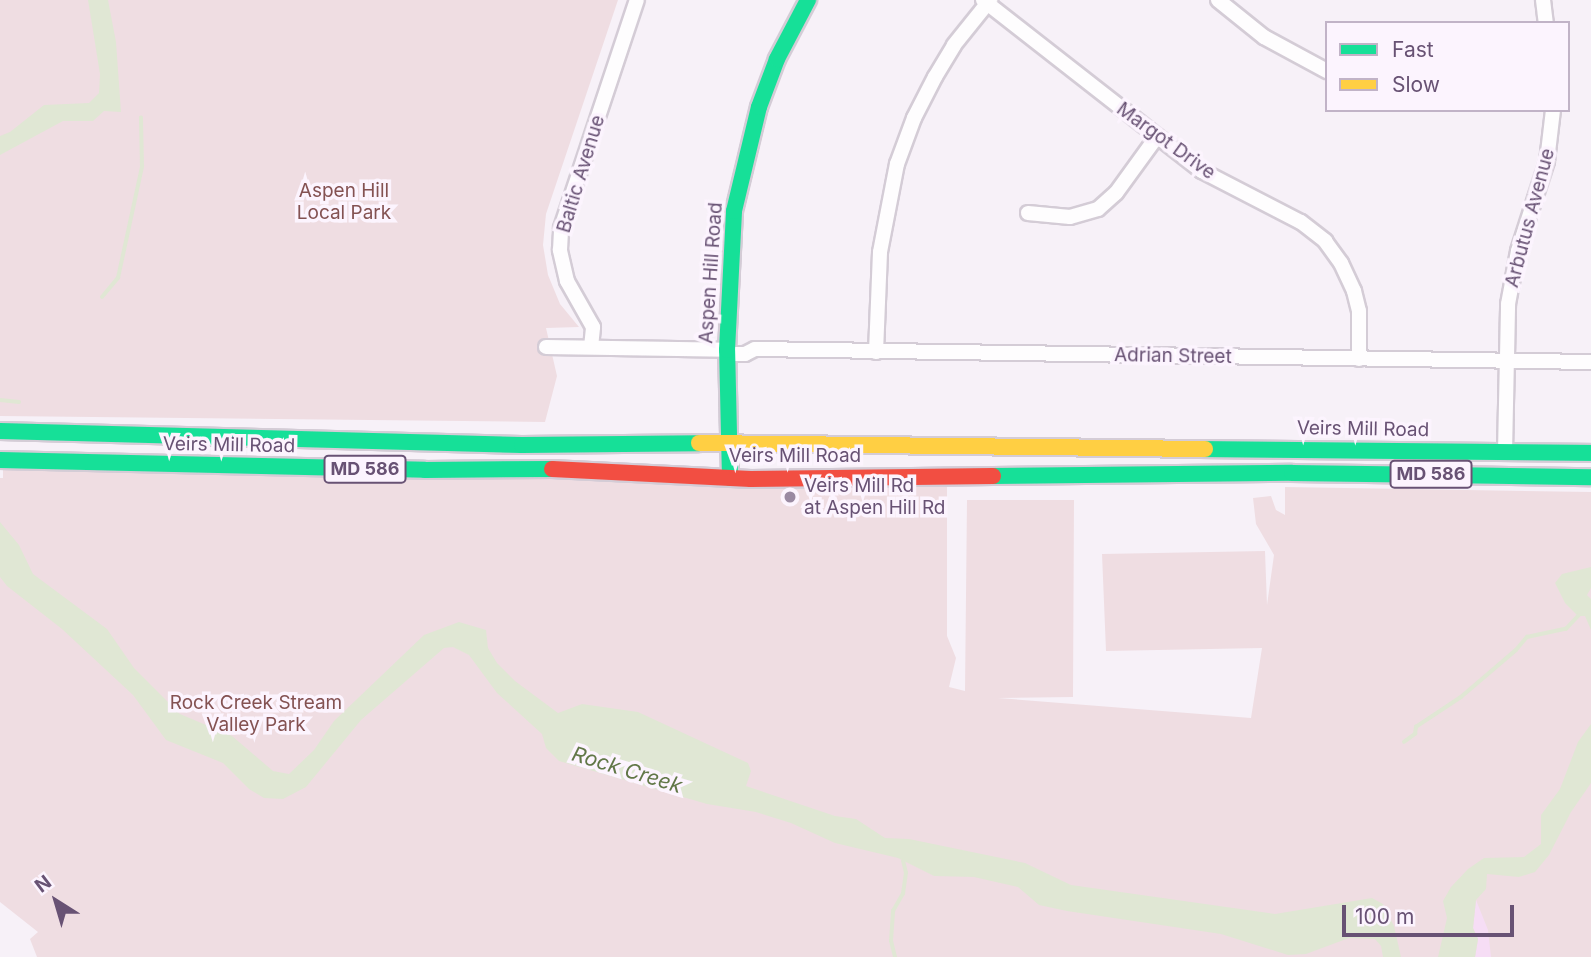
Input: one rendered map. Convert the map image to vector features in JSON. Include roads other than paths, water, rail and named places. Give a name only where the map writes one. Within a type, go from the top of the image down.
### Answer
[{"type":"main road","name":"Aspen Hill Road","points":[[730,478],[727,350],[734,211],[744,160],[777,59],[808,0]]},
{"type":"main road","name":"Veirs Mill Road","points":[[0,431],[522,445],[730,443],[1591,453]]},
{"type":"main road","points":[[1570,477],[1572,453]]},
{"type":"main road","name":"Veirs Mill Road","points":[[0,460],[411,470],[579,469],[730,478],[1292,473],[1591,477]]},
{"type":"street","name":"Baltic Avenue","points":[[591,347],[593,327],[567,281],[561,250],[561,228],[637,0]]},
{"type":"street","points":[[1218,0],[1264,37],[1325,71]]},
{"type":"street","points":[[1543,0],[1546,21]]},
{"type":"street","points":[[876,352],[880,252],[897,164],[914,118],[935,78],[986,1]]},
{"type":"street","name":"Margot Drive","points":[[986,1],[1156,138],[1202,171],[1301,222],[1325,241],[1341,263],[1354,291],[1359,311],[1359,359]]},
{"type":"street","name":"Arbutus Avenue","points":[[1505,452],[1508,304],[1518,251],[1548,161],[1553,112]]},
{"type":"street","points":[[1028,213],[1070,217],[1098,209],[1116,193],[1156,138]]},
{"type":"street","name":"Adrian Street","points":[[546,346],[727,350],[746,344],[755,349],[876,352],[1591,362]]},
{"type":"water","points":[[88,0],[108,0],[116,42],[121,112],[104,111],[93,121],[63,121],[0,155],[0,136],[10,132],[44,105],[89,103],[99,93],[100,74]]},
{"type":"water","name":"Rock Creek","points":[[0,522],[19,545],[33,574],[107,629],[134,668],[180,714],[232,736],[273,771],[289,774],[314,750],[334,721],[424,635],[459,622],[486,630],[488,648],[497,663],[515,681],[558,713],[582,704],[638,712],[748,763],[751,771],[746,786],[835,816],[856,819],[885,838],[909,839],[1025,863],[1071,885],[1275,914],[1372,898],[1383,904],[1394,926],[1401,957],[1383,957],[1381,946],[1375,939],[1349,938],[1306,954],[1288,955],[1221,934],[1039,905],[1018,887],[974,877],[934,876],[898,858],[835,843],[791,823],[756,812],[707,804],[559,761],[546,748],[542,734],[497,693],[469,655],[453,647],[444,648],[361,720],[306,787],[283,799],[264,798],[249,789],[223,763],[166,740],[133,695],[62,629],[7,586],[0,577]]},
{"type":"water","points":[[1591,567],[1591,588],[1587,595],[1591,599],[1591,630],[1585,616],[1578,616],[1565,603],[1555,583],[1562,574]]},
{"type":"water","points":[[1591,724],[1591,783],[1571,812],[1549,855],[1535,872],[1519,877],[1487,874],[1486,889],[1476,900],[1473,928],[1478,939],[1475,957],[1438,957],[1447,918],[1443,901],[1451,887],[1468,869],[1484,858],[1524,857],[1541,844],[1541,815],[1560,789],[1578,742]]},
{"type":"waterway","points":[[102,297],[118,278],[142,167],[141,118]]},
{"type":"waterway","points":[[0,400],[19,402]]},
{"type":"waterway","points":[[1404,742],[1415,734],[1416,727],[1461,697],[1516,650],[1527,637],[1566,629],[1578,616]]},
{"type":"waterway","points":[[895,957],[891,941],[893,911],[903,894],[906,873],[903,861]]},
{"type":"place","name":"Veirs Mill Rd at Aspen Hill Rd","points":[[790,497]]},
{"type":"park label","name":"Aspen Hill Local Park","points":[[344,202]]},
{"type":"park label","name":"Rock Creek Stream Valley Park","points":[[256,714]]}]
